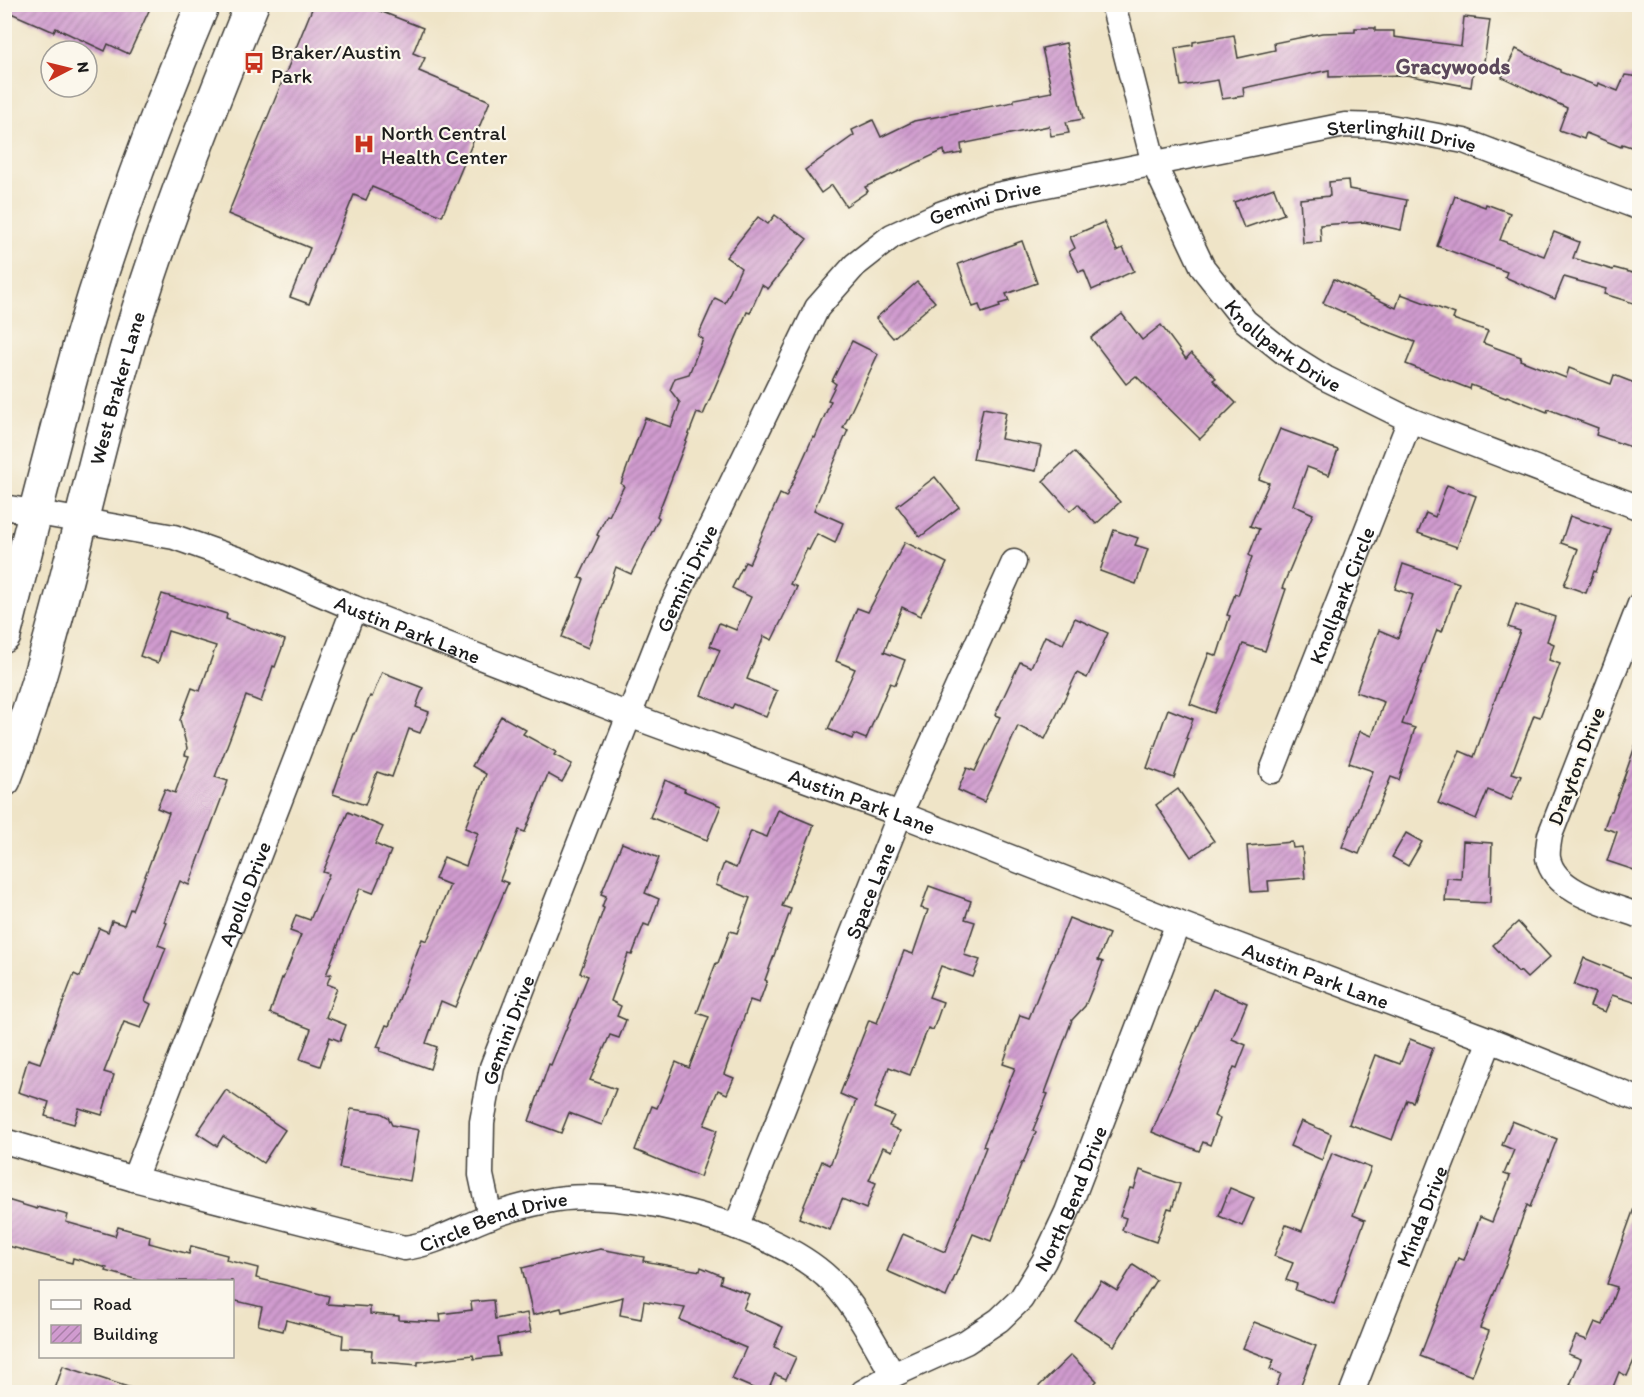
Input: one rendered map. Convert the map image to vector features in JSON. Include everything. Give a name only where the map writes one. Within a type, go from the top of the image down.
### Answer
[{"type":"main road","points":[[4,636],[20,510],[82,337],[105,262],[144,153],[203,4]]},
{"type":"main road","name":"West Braker Lane","points":[[4,780],[45,663],[118,379],[161,238],[196,143],[252,4]]},
{"type":"street","name":"Knollpark Drive","points":[[1113,4],[1154,164],[1203,268],[1245,321],[1285,353],[1326,378],[1410,420],[1640,508]]},
{"type":"street","name":"Sterlinghill Drive","points":[[1154,164],[1345,125],[1385,126],[1464,141],[1640,208]]},
{"type":"street","name":"Gemini Drive","points":[[490,1216],[481,1175],[481,1164],[482,1122],[492,1067],[671,608],[818,308],[855,265],[892,236],[940,214],[987,197],[1154,164]]},
{"type":"street","name":"Knollpark Circle","points":[[1272,771],[1410,420]]},
{"type":"street","name":"Austin Park Lane","points":[[20,510],[174,537],[248,563],[354,608],[629,715],[900,814],[1178,923],[1490,1040],[1640,1100]]},
{"type":"street","name":"Space Lane","points":[[736,1227],[900,814],[1014,562]]},
{"type":"street","name":"Drayton Drive","points":[[1640,604],[1550,835],[1548,858],[1557,879],[1586,896],[1640,916]]},
{"type":"street","name":"Apollo Drive","points":[[134,1179],[354,608]]},
{"type":"street","name":"North Bend Drive","points":[[863,1392],[893,1375],[966,1342],[999,1320],[1022,1299],[1044,1261],[1067,1212],[1178,923]]},
{"type":"street","name":"Minda Drive","points":[[1352,1392],[1490,1040]]},
{"type":"street","name":"Circle Bend Drive","points":[[4,1142],[134,1179],[404,1248],[438,1240],[490,1216],[548,1200],[593,1197],[636,1200],[686,1211],[736,1227],[803,1258],[833,1283],[858,1316],[893,1375]]},
{"type":"building","points":[[4,4],[152,4],[129,54],[108,44],[105,51],[99,48],[99,39],[79,39],[56,28],[54,32],[4,10]]},
{"type":"building","name":"North Central Health Center","points":[[314,4],[362,4],[423,28],[413,53],[425,58],[419,71],[490,101],[442,216],[372,187],[366,200],[354,195],[309,304],[290,297],[310,248],[228,214]]},
{"type":"building","points":[[1464,17],[1490,20],[1483,68],[1474,64],[1471,87],[1406,75],[1329,77],[1329,70],[1243,88],[1244,96],[1222,99],[1218,80],[1181,86],[1175,48],[1193,45],[1193,42],[1234,35],[1238,58],[1275,50],[1274,43],[1322,33],[1355,32],[1355,28],[1375,28],[1375,31],[1394,31],[1394,37],[1461,46]]},
{"type":"building","points":[[1066,43],[1083,119],[1066,122],[1069,133],[1051,136],[1049,126],[961,144],[962,153],[945,156],[944,150],[865,187],[868,191],[846,206],[832,185],[821,193],[805,170],[854,135],[852,130],[873,120],[881,137],[914,121],[1014,102],[1014,99],[1052,92],[1042,48]]},
{"type":"building","points":[[1516,49],[1560,72],[1618,91],[1625,75],[1640,77],[1640,91],[1636,100],[1640,101],[1640,150],[1622,144],[1621,147],[1586,133],[1584,139],[1559,130],[1567,108],[1502,77]]},
{"type":"building","points":[[1348,180],[1349,189],[1407,200],[1401,230],[1364,222],[1320,225],[1321,242],[1303,243],[1300,199],[1330,196],[1329,182]]},
{"type":"building","points":[[1274,188],[1284,214],[1244,228],[1234,202]]},
{"type":"building","points":[[1455,196],[1510,213],[1500,240],[1544,256],[1554,232],[1579,242],[1573,258],[1640,275],[1640,305],[1604,294],[1606,289],[1564,277],[1555,299],[1505,277],[1507,272],[1437,246]]},
{"type":"building","points":[[775,215],[807,239],[768,289],[762,285],[750,313],[747,312],[703,415],[697,413],[657,516],[659,518],[631,574],[616,567],[588,648],[562,637],[584,579],[579,578],[599,536],[597,535],[624,486],[621,484],[645,418],[671,427],[680,403],[670,390],[675,378],[689,374],[703,339],[698,336],[715,298],[725,303],[741,268],[726,257],[758,217],[768,224]]},
{"type":"building","points":[[1104,222],[1117,251],[1123,248],[1134,271],[1092,290],[1084,270],[1079,272],[1069,252],[1075,248],[1070,237]]},
{"type":"building","points":[[1022,241],[1037,283],[1006,294],[1009,301],[999,304],[1000,307],[982,313],[979,305],[973,307],[958,264]]},
{"type":"building","points":[[1334,279],[1396,308],[1401,294],[1455,314],[1453,319],[1488,331],[1483,343],[1521,357],[1520,360],[1566,378],[1569,368],[1611,384],[1614,375],[1637,384],[1635,390],[1640,392],[1640,450],[1596,435],[1598,428],[1548,409],[1547,412],[1471,385],[1470,389],[1406,364],[1415,342],[1323,303]]},
{"type":"building","points":[[917,282],[935,302],[893,338],[876,318]]},
{"type":"building","points":[[1122,314],[1142,340],[1161,325],[1186,359],[1191,353],[1216,378],[1213,380],[1236,403],[1200,439],[1136,376],[1126,384],[1091,338]]},
{"type":"building","points":[[852,341],[878,354],[843,428],[848,430],[814,510],[843,523],[835,543],[817,534],[790,584],[797,587],[772,640],[764,636],[747,679],[777,691],[766,717],[734,704],[732,708],[701,695],[720,650],[710,646],[719,623],[736,630],[751,597],[732,588],[745,562],[749,564],[780,494],[786,497],[813,437],[815,438],[831,401],[828,400],[836,384],[832,381]]},
{"type":"building","points":[[983,408],[1006,412],[1001,439],[1041,446],[1036,471],[973,459]]},
{"type":"building","points":[[1280,429],[1338,450],[1329,475],[1307,467],[1293,505],[1313,514],[1282,588],[1286,589],[1265,651],[1243,644],[1214,713],[1190,704],[1209,653],[1217,656],[1230,616],[1227,615],[1235,594],[1238,595],[1252,557],[1249,555],[1259,529],[1250,526],[1269,483],[1259,479]]},
{"type":"building","points":[[1074,452],[1120,502],[1096,524],[1078,504],[1070,511],[1043,481]]},
{"type":"building","points":[[935,477],[959,507],[920,537],[897,506]]},
{"type":"building","points":[[1447,485],[1476,496],[1457,547],[1418,533],[1426,513],[1435,517]]},
{"type":"building","points":[[1570,516],[1611,530],[1586,593],[1564,585],[1578,549],[1561,543]]},
{"type":"building","points":[[1114,530],[1138,538],[1135,545],[1148,549],[1136,584],[1100,571]]},
{"type":"building","points":[[905,542],[947,563],[920,616],[902,607],[884,652],[905,660],[895,685],[890,683],[866,739],[854,734],[852,739],[828,729],[855,669],[836,661],[857,608],[868,612]]},
{"type":"building","points":[[1403,564],[1459,583],[1442,632],[1437,630],[1402,724],[1415,728],[1399,780],[1391,777],[1359,854],[1342,847],[1373,771],[1349,763],[1360,731],[1372,736],[1384,702],[1356,692],[1379,630],[1398,638],[1413,595],[1395,589]]},
{"type":"building","points":[[162,594],[227,614],[226,619],[285,640],[275,667],[273,666],[261,702],[246,696],[215,777],[228,781],[189,885],[180,881],[164,922],[167,923],[158,945],[166,948],[145,1001],[151,1004],[141,1028],[124,1022],[104,1072],[114,1075],[102,1115],[79,1108],[74,1124],[45,1116],[49,1102],[18,1092],[28,1059],[40,1063],[74,974],[80,977],[99,928],[108,932],[112,921],[124,925],[130,909],[132,910],[169,813],[157,808],[165,789],[175,793],[189,756],[185,755],[187,748],[180,720],[192,688],[200,691],[216,646],[168,631],[158,663],[140,656]]},
{"type":"building","points":[[1516,604],[1555,617],[1547,641],[1554,644],[1549,660],[1560,664],[1540,717],[1534,715],[1512,773],[1521,776],[1511,800],[1488,790],[1476,819],[1438,803],[1460,751],[1474,757],[1520,631],[1508,627]]},
{"type":"building","points":[[1075,618],[1108,633],[1087,678],[1077,673],[1045,739],[1018,726],[984,802],[958,790],[967,768],[975,771],[1000,717],[995,715],[1020,662],[1031,667],[1045,636],[1063,644]]},
{"type":"building","points":[[382,672],[423,688],[416,707],[429,712],[420,733],[409,729],[392,777],[377,772],[365,805],[333,794],[354,734]]},
{"type":"building","points":[[1168,709],[1193,719],[1174,778],[1147,768]]},
{"type":"building","points":[[501,716],[526,730],[523,734],[556,752],[554,755],[572,764],[562,782],[548,774],[525,832],[519,830],[500,880],[508,883],[455,1007],[441,1001],[426,1043],[437,1047],[430,1069],[380,1051],[381,1048],[377,1047],[386,1025],[389,1026],[422,939],[427,941],[450,885],[435,879],[444,857],[466,866],[478,833],[465,828],[486,774],[472,766]]},
{"type":"building","points":[[1637,741],[1640,741],[1640,872],[1607,861],[1617,832],[1604,828]]},
{"type":"building","points":[[665,780],[685,789],[684,791],[721,806],[707,840],[650,817]]},
{"type":"building","points":[[1178,789],[1214,841],[1191,857],[1156,805]]},
{"type":"building","points":[[778,810],[814,825],[782,906],[791,909],[765,980],[767,981],[759,1003],[750,1000],[724,1074],[734,1078],[727,1094],[718,1090],[704,1125],[717,1130],[700,1177],[635,1150],[652,1106],[657,1108],[676,1062],[689,1068],[709,1017],[697,1013],[730,931],[737,933],[750,898],[716,885],[724,863],[736,868],[751,831],[767,837]]},
{"type":"building","points":[[348,812],[383,827],[375,844],[391,851],[373,893],[360,888],[326,975],[331,974],[327,984],[337,988],[326,1017],[346,1025],[340,1041],[330,1037],[320,1066],[300,1059],[311,1029],[270,1013],[301,935],[290,931],[296,915],[310,920],[329,874],[323,872]]},
{"type":"building","points":[[1406,833],[1422,842],[1408,866],[1392,857]]},
{"type":"building","points":[[1463,841],[1492,843],[1490,903],[1445,901],[1447,878],[1461,879]]},
{"type":"building","points":[[1292,842],[1293,848],[1302,847],[1305,878],[1268,881],[1269,891],[1251,892],[1247,846]]},
{"type":"building","points":[[622,843],[659,858],[645,893],[659,899],[649,926],[644,924],[632,955],[628,954],[611,1001],[621,1006],[617,1016],[626,1020],[619,1038],[610,1035],[590,1080],[616,1089],[602,1125],[569,1113],[561,1133],[529,1121],[549,1064],[551,1065],[588,976],[580,973],[604,908],[602,907],[606,896],[601,894]]},
{"type":"building","points":[[929,886],[971,901],[965,919],[975,922],[964,955],[980,960],[973,977],[941,966],[929,997],[943,1002],[933,1030],[928,1028],[910,1075],[889,1067],[874,1108],[894,1116],[889,1126],[900,1131],[892,1151],[883,1147],[869,1180],[876,1183],[866,1209],[842,1199],[830,1230],[799,1218],[822,1161],[830,1165],[856,1101],[840,1094],[869,1020],[877,1023],[904,951],[913,954],[928,910],[921,908]]},
{"type":"building","points":[[1069,918],[1109,934],[1098,960],[1103,962],[1085,1006],[1072,1020],[1045,1093],[1048,1094],[1033,1130],[1036,1132],[991,1241],[973,1234],[946,1297],[887,1271],[903,1234],[945,1252],[986,1147],[983,1146],[1015,1068],[1003,1064],[1020,1015],[1029,1018]]},
{"type":"building","points":[[1518,922],[1550,957],[1527,978],[1520,971],[1518,972],[1493,945]]},
{"type":"building","points":[[1584,958],[1640,981],[1640,1004],[1612,995],[1605,1012],[1590,1006],[1595,993],[1574,985]]},
{"type":"building","points":[[1213,989],[1247,1003],[1232,1039],[1246,1045],[1237,1068],[1234,1067],[1214,1116],[1220,1119],[1210,1145],[1203,1142],[1199,1151],[1152,1132]]},
{"type":"building","points":[[1410,1039],[1433,1048],[1413,1102],[1407,1100],[1392,1140],[1349,1124],[1375,1055],[1400,1064]]},
{"type":"building","points":[[226,1090],[285,1130],[263,1163],[223,1136],[217,1146],[197,1133]]},
{"type":"building","points":[[351,1109],[381,1113],[388,1117],[392,1125],[419,1130],[410,1181],[339,1168]]},
{"type":"building","points":[[1301,1121],[1331,1134],[1322,1160],[1290,1146]]},
{"type":"building","points":[[1512,1121],[1557,1139],[1530,1207],[1527,1205],[1480,1328],[1489,1331],[1472,1376],[1420,1356],[1458,1258],[1464,1260],[1480,1217],[1492,1222],[1510,1176],[1504,1174],[1514,1150],[1502,1145]]},
{"type":"building","points":[[1332,1153],[1371,1168],[1353,1215],[1365,1220],[1334,1304],[1295,1290],[1297,1284],[1286,1280],[1293,1263],[1274,1256],[1286,1225],[1302,1231]]},
{"type":"building","points":[[1140,1170],[1180,1184],[1172,1209],[1168,1208],[1156,1242],[1122,1230],[1126,1218],[1120,1216],[1130,1188],[1134,1189]]},
{"type":"building","points":[[1230,1188],[1254,1198],[1242,1226],[1219,1216]]},
{"type":"building","points":[[4,1199],[68,1215],[66,1222],[115,1236],[118,1227],[150,1236],[149,1243],[189,1254],[191,1246],[227,1255],[226,1260],[258,1268],[256,1278],[329,1296],[327,1304],[370,1307],[370,1314],[399,1316],[399,1320],[441,1322],[440,1314],[472,1310],[471,1302],[493,1300],[495,1319],[527,1313],[531,1332],[498,1338],[500,1356],[474,1359],[473,1355],[418,1362],[418,1365],[371,1361],[372,1350],[342,1348],[343,1335],[286,1320],[283,1331],[258,1325],[262,1307],[234,1300],[234,1280],[138,1280],[73,1258],[72,1263],[4,1245]]},
{"type":"building","points":[[1637,1200],[1640,1200],[1640,1347],[1627,1376],[1619,1372],[1611,1392],[1587,1392],[1570,1385],[1581,1359],[1568,1354],[1576,1336],[1587,1340],[1595,1322],[1603,1325],[1617,1287],[1607,1284]]},
{"type":"building","points":[[600,1249],[644,1257],[643,1261],[700,1271],[701,1267],[722,1276],[720,1283],[749,1294],[743,1309],[783,1327],[774,1347],[796,1357],[786,1379],[775,1374],[767,1392],[762,1392],[732,1379],[746,1348],[680,1320],[685,1308],[644,1301],[641,1319],[620,1315],[623,1297],[562,1312],[561,1308],[533,1315],[522,1268]]},
{"type":"building","points":[[1133,1265],[1156,1280],[1114,1346],[1075,1321],[1101,1281],[1117,1291]]},
{"type":"building","points":[[1254,1322],[1316,1346],[1298,1392],[1274,1392],[1281,1374],[1270,1369],[1274,1360],[1243,1348]]},
{"type":"building","points":[[1071,1355],[1097,1381],[1085,1392],[1033,1392]]},
{"type":"building","points":[[63,1366],[134,1389],[133,1392],[54,1392]]},
{"type":"place","name":"Braker/Austin Park","points":[[254,63]]},
{"type":"place","name":"North Central Health Center","points":[[364,144]]},
{"type":"district","name":"Gracywoods","points":[[1453,66]]}]
